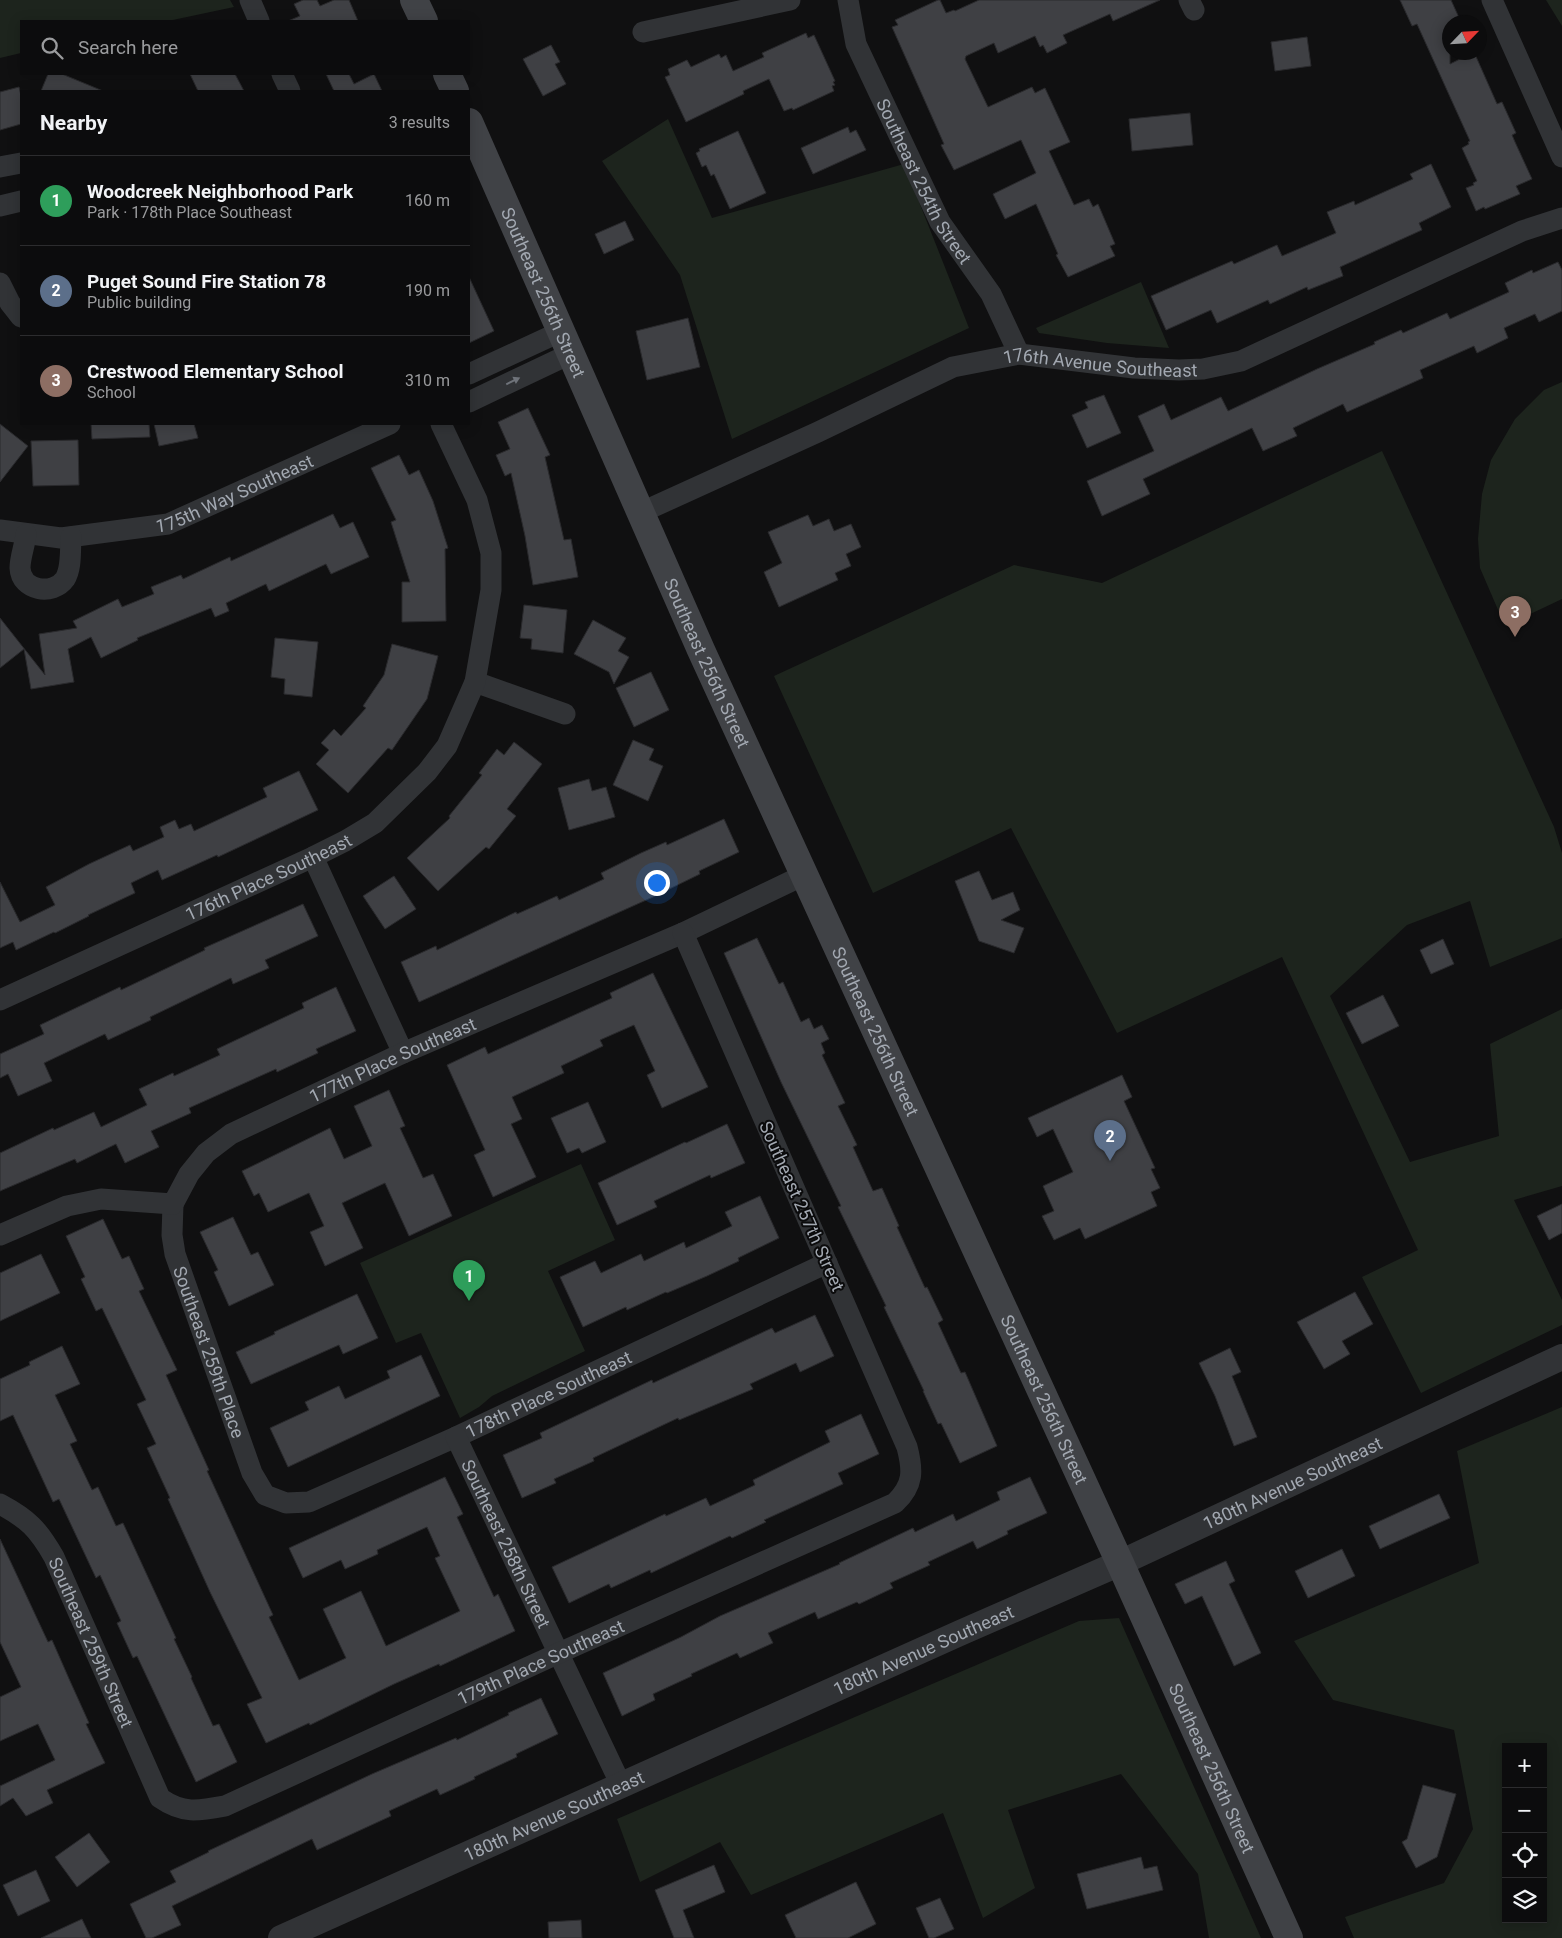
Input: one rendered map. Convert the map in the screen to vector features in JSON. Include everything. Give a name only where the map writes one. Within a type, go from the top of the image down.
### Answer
[{"type":"main road","points":[[414,0],[424,20]]},
{"type":"main road","points":[[447,75],[455,90]]},
{"type":"main road","name":"Southeast 256th Street","points":[[470,124],[706,659],[1120,1563],[1289,1938]]},
{"type":"street","points":[[250,0],[259,20]]},
{"type":"street","points":[[643,32],[790,0]]},
{"type":"street","name":"Southeast 254th Street","points":[[848,0],[856,44],[940,222],[991,294],[1018,354]]},
{"type":"street","points":[[1492,0],[1562,157]]},
{"type":"street","points":[[282,75],[290,90]]},
{"type":"street","points":[[0,167],[20,163]]},
{"type":"street","points":[[0,206],[20,201]]},
{"type":"street","name":"176th Avenue Southeast","points":[[642,512],[810,436],[953,367],[1018,354],[1134,368],[1179,370],[1203,369],[1242,360],[1522,230],[1562,218]]},
{"type":"street","points":[[0,283],[10,303],[20,316]]},
{"type":"street","points":[[470,374],[567,342]]},
{"type":"street","points":[[470,401],[567,342]]},
{"type":"street","name":"175th Way Southeast","points":[[0,530],[61,538],[168,524],[388,425]]},
{"type":"street","points":[[441,425],[477,500],[491,553],[491,590],[475,682],[565,714]]},
{"type":"street","points":[[26,534],[20,569],[23,578],[36,588],[45,590],[59,585],[68,572],[71,537]]},
{"type":"street","name":"176th Place Southeast","points":[[0,1000],[313,857],[345,841],[374,823],[427,772],[447,746],[475,682]]},
{"type":"street","points":[[313,857],[403,1053]]},
{"type":"street","name":"177th Place Southeast","points":[[173,1204],[189,1174],[206,1153],[231,1134],[403,1053],[683,933],[804,875]]},
{"type":"street","name":"Southeast 257th Street","points":[[683,933],[907,1447],[912,1464],[910,1481]]},
{"type":"street","points":[[0,1235],[67,1206],[101,1199],[173,1204]]},
{"type":"street","name":"Southeast 259th Place","points":[[173,1204],[172,1236],[175,1254],[252,1473],[265,1495]]},
{"type":"street","name":"178th Place Southeast","points":[[265,1495],[286,1503],[309,1502],[456,1436],[827,1263]]},
{"type":"street","name":"180th Avenue Southeast","points":[[281,1938],[1120,1563],[1562,1357]]},
{"type":"street","name":"Southeast 258th Street","points":[[456,1436],[621,1785]]},
{"type":"street","name":"179th Place Southeast","points":[[160,1798],[172,1806],[184,1810],[225,1806],[559,1653],[887,1508],[904,1495],[910,1481]]},
{"type":"street","name":"Southeast 259th Street","points":[[0,1504],[20,1515],[38,1531],[50,1551],[80,1614],[160,1798]]},
{"type":"shaded area","points":[[0,0],[230,0],[234,7],[173,20],[20,20],[20,53],[0,58]]},
{"type":"shaded area","points":[[1546,0],[1562,0],[1562,26]]},
{"type":"shaded area","points":[[668,119],[712,218],[904,164],[969,328],[732,439],[680,275],[602,161]]},
{"type":"shaded area","points":[[1141,282],[1169,348],[1107,343],[1039,333],[1036,328]]},
{"type":"shaded area","points":[[1562,382],[1562,599],[1505,626],[1480,568],[1478,539],[1482,494],[1491,460],[1515,419],[1544,390]]},
{"type":"shaded area","points":[[1382,451],[1554,827],[1562,853],[1562,938],[1490,967],[1470,901],[1407,925],[1330,996],[1410,1162],[1499,1136],[1490,1044],[1562,1009],[1562,1186],[1514,1200],[1562,1300],[1562,1325],[1421,1393],[1362,1277],[1418,1250],[1282,957],[1117,1033],[1011,828],[873,893],[774,676],[1014,565],[1102,583]]},
{"type":"shaded area","points":[[581,1164],[615,1240],[548,1271],[585,1351],[492,1396],[479,1407],[460,1418],[421,1333],[396,1343],[360,1263]]},
{"type":"shaded area","points":[[1562,1407],[1562,1938],[1354,1938],[1345,1917],[1444,1883],[1473,1829],[1454,1730],[1333,1700],[1294,1641],[1479,1563],[1457,1451]]},
{"type":"shaded area","points":[[1119,1618],[1261,1938],[1209,1938],[1198,1874],[1121,1774],[1008,1810],[1035,1888],[983,1918],[943,1813],[751,1895],[720,1842],[640,1882],[617,1819],[1079,1621]]},
{"type":"building","points":[[303,0],[317,0],[320,6],[334,0],[349,0],[358,20],[290,20],[300,16],[294,4]]},
{"type":"building","points":[[940,0],[946,13],[979,0],[1160,0],[1113,21],[1110,14],[1063,35],[1067,43],[1047,53],[1043,45],[1040,47],[1035,36],[998,53],[994,43],[966,56],[965,59],[988,107],[1032,87],[1035,93],[1045,88],[1070,142],[1049,151],[1074,205],[1089,199],[1093,207],[1098,204],[1115,244],[1110,246],[1115,256],[1068,277],[1056,255],[1058,254],[1036,204],[1005,219],[993,194],[1036,173],[1021,140],[954,170],[941,145],[944,144],[892,27],[898,25],[895,20]]},
{"type":"building","points":[[1400,0],[1451,0],[1458,15],[1442,15],[1442,60],[1450,60],[1450,64],[1458,60],[1478,60],[1497,104],[1502,102],[1516,133],[1512,135],[1532,179],[1516,186],[1520,194],[1476,211],[1466,188],[1474,185],[1473,183],[1477,181],[1462,148],[1469,144],[1468,142],[1470,141],[1417,24],[1412,26]]},
{"type":"building","points":[[806,33],[808,38],[814,35],[835,81],[833,82],[835,85],[832,86],[834,91],[793,110],[792,108],[784,111],[769,79],[743,91],[744,94],[686,122],[665,77],[670,75],[668,69],[687,60],[691,67],[719,54],[721,58],[726,55],[733,71],[764,57],[762,53]]},
{"type":"building","points":[[1307,37],[1311,66],[1275,71],[1271,42]]},
{"type":"building","points":[[551,45],[560,62],[555,64],[566,84],[543,96],[523,59]]},
{"type":"building","points":[[48,75],[64,75],[101,90],[41,90]]},
{"type":"building","points":[[190,75],[236,75],[243,90],[198,90]]},
{"type":"building","points":[[326,75],[350,75],[354,84],[374,75],[382,90],[334,90]]},
{"type":"building","points":[[19,87],[20,92],[20,124],[0,130],[0,92]]},
{"type":"building","points":[[1190,113],[1193,145],[1132,151],[1129,119]]},
{"type":"building","points":[[848,127],[850,133],[856,130],[866,150],[813,174],[801,148]]},
{"type":"building","points":[[738,131],[766,193],[730,209],[714,174],[711,176],[706,165],[702,167],[696,153],[700,151],[699,149]]},
{"type":"building","points":[[1431,164],[1451,207],[1419,223],[1422,230],[1340,267],[1343,276],[1308,290],[1307,287],[1270,304],[1268,300],[1217,323],[1211,310],[1166,330],[1151,296],[1232,261],[1234,264],[1277,245],[1282,256],[1336,233],[1327,212],[1354,201],[1355,205],[1413,179],[1410,174]]},
{"type":"building","points":[[625,221],[634,240],[604,254],[595,234]]},
{"type":"building","points":[[1558,262],[1562,270],[1562,311],[1539,322],[1535,314],[1504,328],[1508,338],[1477,353],[1474,346],[1420,370],[1423,378],[1347,412],[1343,404],[1293,428],[1297,436],[1263,451],[1252,428],[1143,479],[1150,494],[1102,516],[1087,481],[1154,451],[1138,416],[1164,404],[1171,420],[1221,397],[1228,411],[1375,344],[1374,342],[1401,330],[1403,333],[1447,313],[1450,319],[1509,292],[1505,283],[1532,270],[1533,273]]},
{"type":"building","points":[[470,279],[494,331],[470,343]]},
{"type":"building","points":[[688,318],[700,367],[647,380],[636,331]]},
{"type":"building","points":[[1104,395],[1121,433],[1087,448],[1072,415],[1088,408],[1085,402]]},
{"type":"building","points":[[528,408],[550,455],[545,457],[564,540],[571,539],[578,577],[533,585],[525,536],[511,473],[505,476],[496,455],[510,449],[498,422]]},
{"type":"building","points":[[0,424],[28,446],[0,482]]},
{"type":"building","points":[[91,425],[149,425],[150,437],[92,439]]},
{"type":"building","points":[[154,425],[194,425],[198,438],[159,446]]},
{"type":"building","points":[[78,440],[79,485],[33,486],[31,441]]},
{"type":"building","points":[[399,455],[409,475],[419,470],[433,501],[448,548],[445,549],[446,621],[402,622],[402,582],[410,582],[391,522],[396,520],[371,468]]},
{"type":"building","points":[[333,514],[340,528],[353,522],[369,557],[331,574],[326,564],[269,591],[266,584],[226,603],[229,611],[215,617],[211,608],[137,638],[138,640],[101,658],[91,637],[68,649],[74,682],[31,689],[24,649],[0,668],[0,618],[45,675],[39,634],[77,628],[73,621],[118,599],[122,607],[154,594],[151,587],[181,575],[183,579],[230,557],[231,561]]},
{"type":"building","points":[[808,515],[813,526],[829,519],[834,531],[851,524],[861,547],[846,554],[851,566],[835,573],[838,580],[779,607],[764,572],[782,563],[768,532]]},
{"type":"building","points":[[524,605],[567,610],[563,653],[531,649],[532,639],[520,638]]},
{"type":"building","points":[[593,620],[626,638],[618,651],[629,657],[614,684],[609,672],[574,654]]},
{"type":"building","points":[[275,638],[318,642],[312,697],[284,694],[285,679],[271,677]]},
{"type":"building","points":[[392,644],[438,656],[427,699],[392,750],[388,748],[348,793],[316,764],[329,750],[321,743],[334,729],[341,736],[366,708],[363,706],[384,675]]},
{"type":"building","points":[[651,672],[669,710],[634,727],[616,688]]},
{"type":"building","points":[[633,740],[654,749],[649,760],[663,766],[648,801],[613,785]]},
{"type":"building","points":[[514,742],[542,764],[507,809],[516,816],[489,849],[486,847],[438,891],[407,858],[450,818],[449,816],[482,775],[479,773],[497,749],[504,755]]},
{"type":"building","points":[[299,771],[318,810],[218,857],[217,855],[162,880],[158,870],[131,883],[135,893],[55,933],[16,950],[13,942],[0,948],[0,882],[20,922],[55,905],[46,887],[130,845],[133,851],[164,837],[160,827],[175,820],[179,829],[191,824],[194,831],[267,797],[263,788]]},
{"type":"building","points":[[589,779],[592,791],[606,787],[615,817],[569,830],[558,788]]},
{"type":"building","points":[[724,819],[739,852],[699,871],[700,874],[653,897],[419,1002],[401,962],[436,946],[437,950],[516,912],[517,914],[557,896],[559,900],[604,879],[601,873],[641,853],[666,842],[667,845]]},
{"type":"building","points":[[979,871],[992,900],[1013,892],[1020,910],[1001,920],[1024,928],[1014,953],[979,941],[955,881]]},
{"type":"building","points":[[394,876],[416,909],[385,929],[363,896]]},
{"type":"building","points":[[303,904],[318,936],[265,960],[269,968],[233,984],[231,978],[150,1017],[151,1020],[108,1040],[105,1034],[44,1063],[52,1081],[18,1096],[8,1074],[0,1078],[0,1054],[44,1034],[40,1025],[120,987],[121,990],[205,950],[204,948]]},
{"type":"building","points":[[757,938],[779,984],[783,982],[801,1022],[809,1018],[814,1029],[822,1025],[829,1039],[821,1043],[825,1053],[822,1055],[845,1103],[838,1106],[857,1145],[853,1147],[873,1191],[882,1188],[899,1226],[897,1227],[925,1288],[927,1287],[943,1320],[938,1323],[961,1373],[965,1372],[997,1446],[960,1463],[941,1423],[938,1424],[884,1307],[886,1306],[838,1207],[841,1206],[781,1082],[724,953]]},
{"type":"building","points":[[1443,939],[1454,964],[1431,974],[1420,950]]},
{"type":"building","points":[[653,973],[708,1087],[662,1108],[647,1075],[655,1071],[634,1025],[600,1040],[603,1046],[561,1066],[564,1073],[512,1097],[522,1119],[511,1124],[536,1177],[493,1197],[474,1155],[485,1150],[447,1065],[485,1047],[488,1054],[612,998],[610,993]]},
{"type":"building","points":[[336,987],[356,1031],[316,1049],[318,1053],[277,1072],[276,1069],[189,1108],[191,1113],[151,1131],[159,1147],[125,1163],[116,1144],[77,1163],[75,1159],[0,1191],[0,1153],[53,1128],[54,1130],[94,1112],[101,1127],[147,1105],[139,1089],[173,1073],[174,1076],[220,1055],[217,1049],[304,1008],[302,1003]]},
{"type":"building","points":[[1383,995],[1399,1026],[1362,1044],[1346,1013]]},
{"type":"building","points":[[1122,1075],[1132,1097],[1124,1101],[1155,1168],[1151,1169],[1160,1188],[1151,1192],[1157,1206],[1085,1239],[1080,1228],[1054,1240],[1042,1216],[1054,1211],[1043,1186],[1073,1172],[1053,1129],[1037,1137],[1028,1118]]},
{"type":"building","points":[[389,1090],[405,1126],[400,1128],[423,1178],[433,1174],[452,1216],[409,1236],[385,1183],[342,1203],[363,1248],[325,1266],[310,1232],[324,1226],[309,1193],[268,1212],[259,1193],[254,1196],[242,1171],[330,1128],[344,1159],[372,1146],[354,1106]]},
{"type":"building","points":[[588,1102],[606,1142],[582,1153],[579,1148],[567,1153],[551,1118]]},
{"type":"building","points":[[727,1124],[745,1163],[711,1178],[710,1175],[654,1201],[657,1207],[617,1225],[598,1183]]},
{"type":"building","points":[[760,1196],[779,1238],[738,1258],[739,1261],[707,1276],[627,1310],[626,1307],[583,1327],[560,1277],[595,1261],[601,1273],[641,1254],[644,1261],[684,1242],[686,1248],[732,1226],[725,1212]]},
{"type":"building","points":[[1562,1204],[1562,1233],[1549,1240],[1537,1216]]},
{"type":"building","points":[[233,1217],[251,1255],[258,1252],[274,1285],[229,1306],[214,1272],[218,1270],[200,1232]]},
{"type":"building","points":[[103,1219],[122,1259],[129,1256],[144,1289],[139,1291],[177,1370],[166,1375],[209,1470],[207,1471],[273,1615],[269,1617],[299,1680],[346,1658],[323,1609],[361,1591],[386,1646],[460,1611],[435,1558],[440,1556],[427,1527],[377,1550],[378,1554],[345,1569],[341,1560],[303,1578],[289,1548],[445,1477],[463,1514],[457,1517],[494,1597],[498,1594],[515,1631],[440,1666],[439,1664],[394,1684],[310,1725],[309,1723],[266,1743],[247,1704],[262,1698],[210,1592],[147,1448],[156,1444],[137,1404],[146,1400],[102,1308],[96,1311],[81,1279],[85,1277],[66,1236]]},
{"type":"building","points":[[41,1254],[60,1293],[0,1321],[0,1273]]},
{"type":"building","points":[[1355,1292],[1373,1324],[1342,1341],[1350,1354],[1324,1369],[1297,1322]]},
{"type":"building","points":[[357,1294],[378,1338],[343,1354],[339,1345],[251,1384],[236,1352],[275,1334],[274,1332]]},
{"type":"building","points":[[815,1315],[834,1356],[800,1372],[796,1363],[750,1384],[753,1389],[679,1420],[678,1418],[593,1458],[594,1461],[554,1479],[556,1483],[522,1498],[503,1455],[542,1438],[540,1433],[652,1380],[653,1383],[772,1328],[775,1333]]},
{"type":"building","points":[[62,1346],[80,1384],[55,1395],[77,1441],[70,1444],[92,1490],[98,1487],[116,1526],[123,1523],[176,1638],[174,1639],[213,1726],[219,1724],[237,1762],[196,1782],[137,1656],[133,1658],[117,1623],[121,1621],[100,1575],[96,1578],[59,1499],[53,1502],[13,1415],[0,1421],[0,1379],[30,1365],[29,1362]]},
{"type":"building","points":[[1230,1348],[1241,1372],[1232,1376],[1257,1437],[1234,1446],[1215,1396],[1199,1363]]},
{"type":"building","points":[[421,1355],[440,1396],[288,1467],[270,1428],[309,1410],[305,1402],[339,1386],[345,1399],[390,1378],[387,1371]]},
{"type":"building","points":[[861,1414],[879,1454],[838,1473],[843,1484],[764,1520],[766,1522],[732,1538],[730,1536],[651,1573],[650,1570],[611,1588],[609,1584],[569,1603],[552,1567],[665,1514],[666,1516],[706,1498],[710,1506],[755,1485],[753,1480],[830,1442],[825,1431]]},
{"type":"building","points":[[1030,1477],[1047,1513],[1007,1531],[1008,1534],[977,1549],[973,1541],[928,1562],[930,1565],[890,1583],[893,1588],[859,1604],[857,1602],[818,1619],[815,1612],[768,1633],[773,1643],[740,1658],[737,1653],[691,1674],[692,1676],[653,1694],[655,1700],[622,1716],[603,1673],[681,1637],[720,1616],[840,1564],[913,1528],[915,1532],[953,1514],[956,1521],[1000,1500],[997,1492]]},
{"type":"building","points":[[1439,1494],[1450,1518],[1380,1549],[1369,1526]]},
{"type":"building","points":[[0,1539],[48,1642],[52,1640],[89,1723],[86,1724],[105,1763],[47,1790],[53,1803],[26,1816],[13,1798],[0,1806],[0,1786],[55,1760],[38,1724],[0,1741],[0,1697],[21,1687],[0,1642]]},
{"type":"building","points":[[1342,1549],[1355,1576],[1308,1598],[1295,1571]]},
{"type":"building","points":[[1226,1561],[1235,1581],[1229,1584],[1261,1653],[1234,1666],[1202,1596],[1185,1604],[1175,1584]]},
{"type":"building","points":[[541,1698],[558,1734],[516,1754],[517,1757],[474,1777],[475,1779],[440,1795],[437,1789],[389,1811],[391,1816],[317,1850],[312,1839],[172,1906],[181,1925],[152,1938],[146,1938],[130,1904],[176,1882],[170,1871],[208,1851],[372,1774],[456,1738],[457,1740]]},
{"type":"building","points":[[1423,1785],[1456,1794],[1437,1857],[1416,1868],[1402,1842],[1407,1839]]},
{"type":"building","points":[[89,1833],[110,1862],[77,1887],[55,1857]]},
{"type":"building","points":[[1141,1857],[1144,1869],[1157,1866],[1163,1890],[1087,1909],[1077,1874]]},
{"type":"building","points":[[714,1865],[725,1892],[683,1910],[694,1938],[674,1938],[655,1890]]},
{"type":"building","points":[[36,1870],[50,1901],[18,1916],[3,1885]]},
{"type":"building","points":[[856,1882],[876,1924],[848,1938],[796,1938],[785,1915]]},
{"type":"building","points":[[940,1898],[954,1929],[934,1938],[929,1938],[916,1908]]},
{"type":"building","points":[[82,1919],[91,1938],[41,1938]]},
{"type":"building","points":[[581,1920],[582,1938],[549,1938],[548,1922]]},
{"type":"place","name":"Crestwood Elementary School","points":[[1515,637]]},
{"type":"place","name":"Puget Sound Fire Station 78","points":[[1110,1161]]},
{"type":"place","name":"Woodcreek Neighborhood Park","points":[[469,1301]]}]
